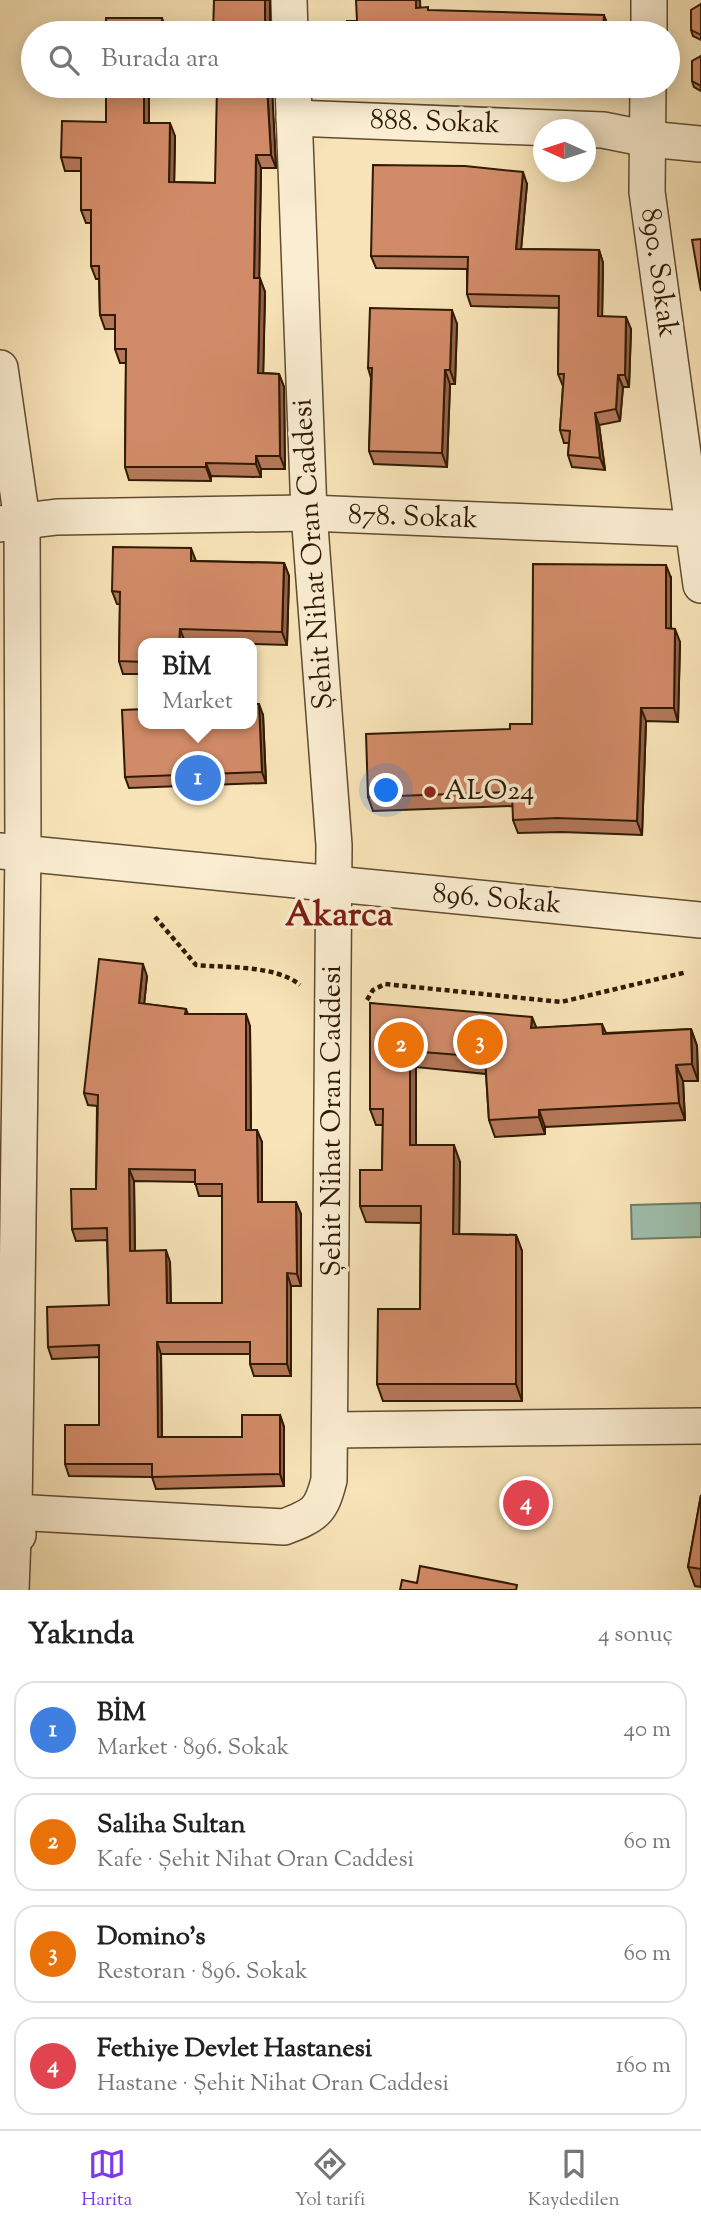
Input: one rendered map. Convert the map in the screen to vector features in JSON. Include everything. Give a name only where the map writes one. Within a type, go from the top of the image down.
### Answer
[{"type":"street","points":[[289,0],[290,21]]},
{"type":"street","points":[[649,0],[649,21]]},
{"type":"street","name":"890. Sokak","points":[[648,98],[648,192],[697,529],[701,585]]},
{"type":"street","name":"888. Sokak","points":[[293,102],[603,130],[648,139],[701,144]]},
{"type":"street","name":"Şehit Nihat Oran Caddesi","points":[[14,1512],[284,1527],[306,1519],[323,1503],[329,1480],[334,845],[309,513],[293,102]]},
{"type":"street","points":[[0,368],[11,522],[14,1512],[11,1590]]},
{"type":"street","name":"878. Sokak","points":[[11,522],[57,517],[309,513],[697,529]]},
{"type":"street","name":"896. Sokak","points":[[11,851],[701,920]]},
{"type":"street","points":[[331,1430],[701,1426]]},
{"type":"street","points":[[14,1512],[27,1590]]},
{"type":"path","points":[[155,917],[196,965],[277,972],[300,985],[304,996]]},
{"type":"path","points":[[366,1002],[373,990],[385,984],[561,1002],[687,972]]},
{"type":"shaded area","points":[[701,1203],[701,1237],[632,1239],[631,1205]]},
{"type":"building","points":[[214,0],[265,0],[265,21],[213,21]]},
{"type":"building","points":[[356,0],[416,0],[416,8],[428,7],[428,10],[604,15],[604,21],[357,21]]},
{"type":"building","points":[[701,4],[701,35],[691,30],[691,10]]},
{"type":"building","points":[[106,18],[162,18],[162,21],[106,21]]},
{"type":"building","points":[[701,56],[701,86],[692,81],[692,61]]},
{"type":"building","points":[[106,98],[144,98],[144,123],[170,123],[169,182],[215,183],[217,98],[268,98],[271,155],[256,155],[254,278],[260,278],[258,373],[279,374],[280,456],[256,456],[256,464],[206,463],[206,467],[125,467],[126,349],[115,349],[115,315],[100,315],[99,266],[91,266],[91,210],[81,210],[81,158],[61,157],[62,121],[106,122]]},
{"type":"building","points":[[373,165],[465,166],[523,172],[516,249],[599,250],[598,316],[626,317],[625,375],[618,375],[616,409],[595,413],[600,458],[568,455],[570,431],[560,430],[564,374],[558,374],[559,296],[467,294],[468,257],[371,256]]},
{"type":"building","points":[[701,239],[701,291],[692,240]]},
{"type":"building","points":[[370,308],[452,310],[450,370],[445,370],[442,453],[369,451],[372,368],[368,368]]},
{"type":"building","points":[[113,547],[191,548],[191,561],[284,563],[282,632],[180,629],[179,638],[138,638],[138,662],[119,661],[120,592],[112,591]]},
{"type":"building","points":[[533,564],[666,565],[666,628],[675,629],[674,708],[641,708],[637,821],[557,818],[513,820],[512,792],[368,797],[366,734],[510,729],[510,724],[532,724]]},
{"type":"building","points":[[259,704],[262,772],[125,777],[122,710],[138,709],[138,729],[257,729]]},
{"type":"building","points":[[99,959],[143,964],[139,1003],[186,1009],[185,1014],[246,1014],[246,1130],[257,1130],[258,1202],[296,1202],[297,1274],[287,1273],[287,1364],[250,1364],[250,1342],[157,1342],[158,1437],[242,1437],[242,1415],[280,1415],[280,1474],[152,1477],[152,1464],[65,1464],[65,1425],[99,1425],[99,1345],[48,1347],[47,1307],[109,1305],[107,1228],[72,1229],[71,1189],[96,1189],[98,1095],[84,1093]],"holes":[[[129,1169],[195,1170],[195,1184],[222,1184],[222,1303],[167,1303],[166,1250],[130,1251]]]},
{"type":"building","points":[[370,1003],[532,1017],[531,1028],[602,1024],[603,1034],[691,1029],[692,1064],[676,1065],[679,1103],[539,1110],[539,1117],[489,1120],[485,1057],[410,1051],[410,1145],[454,1145],[453,1234],[516,1235],[516,1384],[377,1384],[378,1309],[420,1309],[421,1206],[360,1206],[360,1170],[382,1170],[383,1109],[370,1109]]},
{"type":"building","points":[[701,1495],[701,1569],[688,1567]]},
{"type":"building","points":[[420,1566],[517,1585],[516,1590],[400,1590],[402,1580],[417,1583]]},
{"type":"place","name":"BİM","points":[[198,778]]},
{"type":"place","name":"ALO24","points":[[430,792]]},
{"type":"place","name":"Domino's","points":[[480,1042]]},
{"type":"place","name":"Saliha Sultan","points":[[401,1045]]},
{"type":"place","name":"Fethiye Devlet Hastanesi","points":[[526,1503]]},
{"type":"district","name":"Akarca","points":[[339,916]]}]
